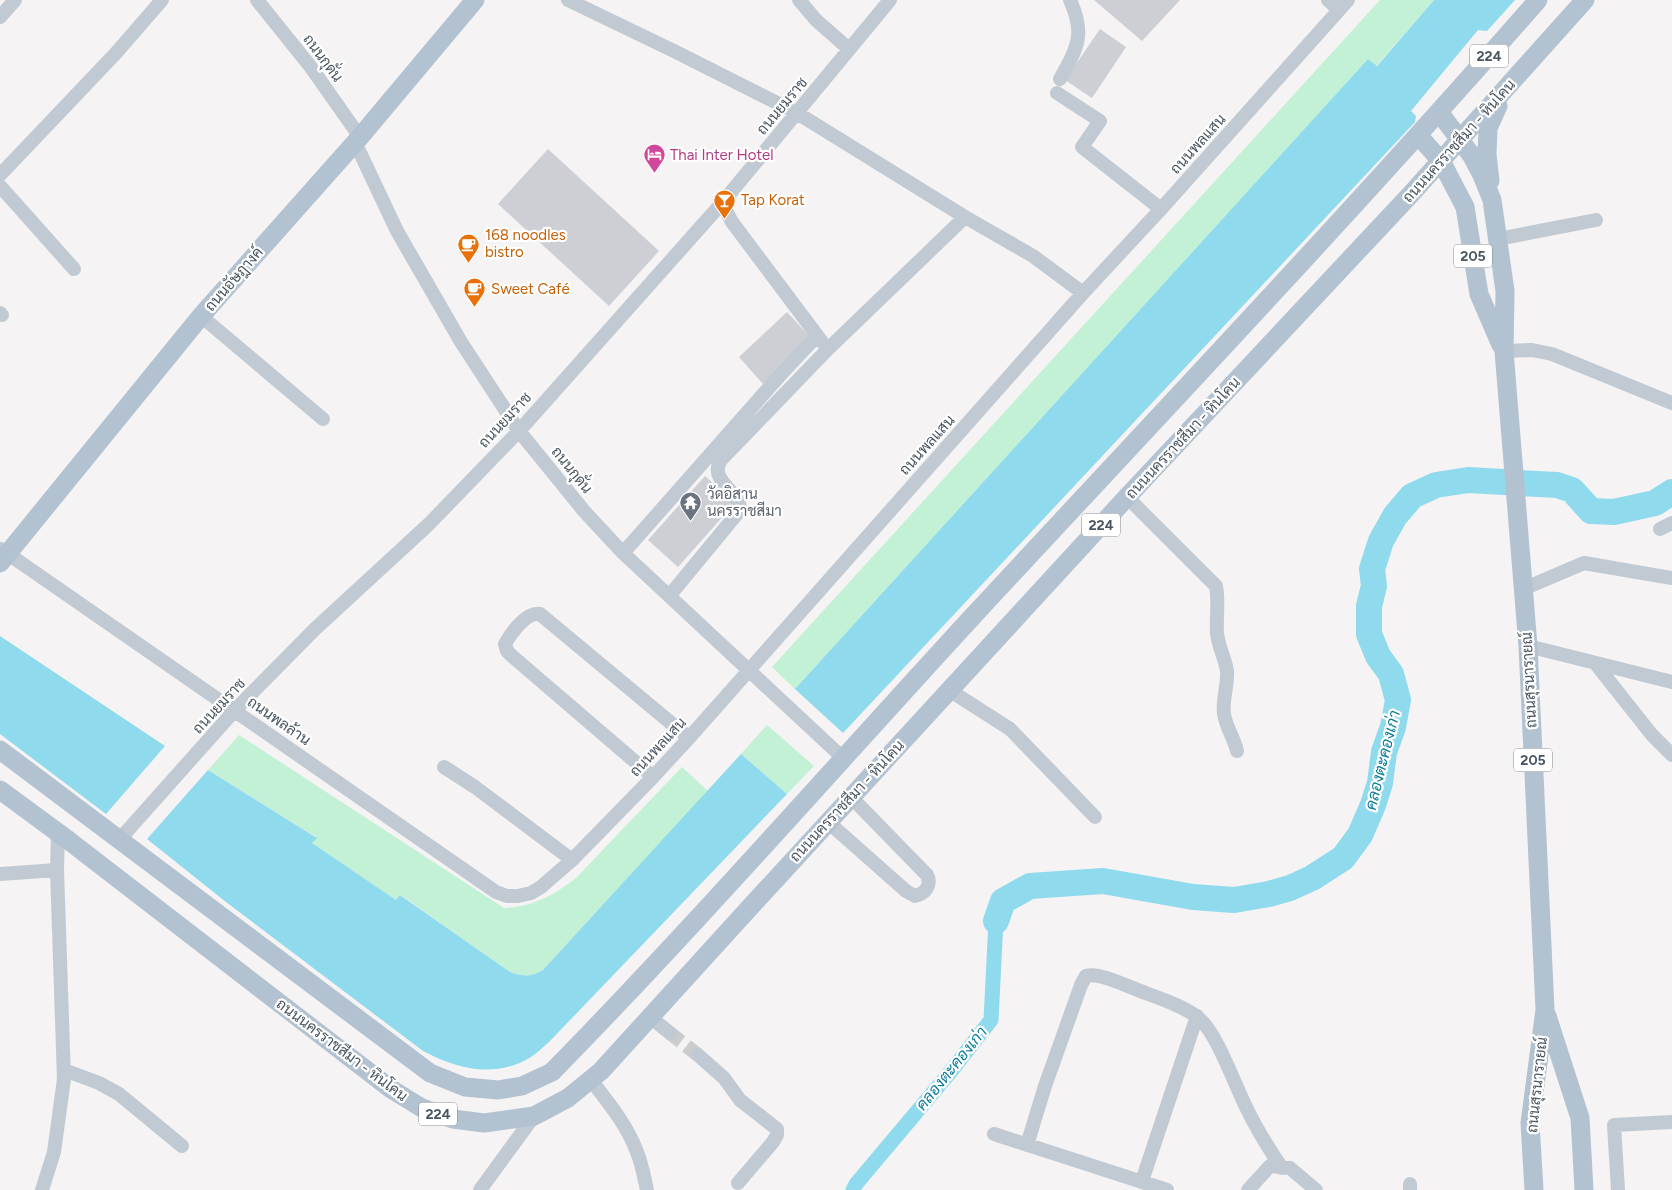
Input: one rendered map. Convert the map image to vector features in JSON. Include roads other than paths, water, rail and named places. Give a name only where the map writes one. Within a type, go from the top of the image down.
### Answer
[{"type":"main road","name":"ถนนอัษฎางค์","points":[[3,555],[201,316],[357,140],[475,0]]},
{"type":"main road","name":"ถนนนครราชสีมา - หินโคน","points":[[0,750],[430,1073],[464,1087],[498,1090],[522,1086],[552,1072],[744,867],[1418,135],[1538,0]]},
{"type":"main road","name":"ถนนนครราชสีมา - หินโคน","points":[[0,790],[391,1089],[422,1108],[453,1119],[484,1123],[534,1116],[568,1098],[600,1072],[949,690],[1411,194],[1585,0]]},
{"type":"main road","points":[[1492,200],[1487,154],[1488,128],[1505,90]]},
{"type":"main road","name":"ถนนสุรนารายณ์","points":[[1439,112],[1461,139],[1482,175],[1492,200],[1505,291],[1504,351],[1528,646],[1545,1010],[1530,1123],[1534,1190]]},
{"type":"main road","name":"ถนนสุรนารายณ์","points":[[1418,135],[1441,161],[1465,207],[1479,294],[1504,351]]},
{"type":"main road","points":[[1411,194],[1429,186],[1443,187],[1456,193],[1465,207]]},
{"type":"main road","points":[[843,758],[867,780]]},
{"type":"main road","points":[[99,864],[120,839]]},
{"type":"main road","name":"ถนนสุรนารายณ์","points":[[1545,1010],[1580,1118],[1584,1190]]},
{"type":"street","points":[[0,17],[15,0]]},
{"type":"street","points":[[0,175],[116,53],[162,0]]},
{"type":"street","name":"ถนนกุดั่น","points":[[257,0],[310,66],[357,140],[397,231],[460,342],[519,431],[584,511],[624,553],[843,758]]},
{"type":"street","points":[[568,0],[797,113],[1033,256],[1083,293]]},
{"type":"street","points":[[799,0],[816,20],[849,50]]},
{"type":"street","name":"ถนนยมราช","points":[[120,839],[235,710],[315,628],[429,524],[519,431],[722,203],[890,0]]},
{"type":"street","points":[[1060,78],[1075,51],[1079,34],[1074,9],[1070,0]]},
{"type":"street","points":[[1328,0],[1344,5]]},
{"type":"street","name":"ถนนพลแสน","points":[[518,896],[531,893],[542,887],[572,860],[653,777],[1083,293],[1344,5]]},
{"type":"street","points":[[1057,93],[1100,121],[1082,147],[1161,209]]},
{"type":"street","points":[[0,186],[74,269]]},
{"type":"street","points":[[722,203],[732,222],[827,350]]},
{"type":"street","points":[[670,595],[736,516],[740,508],[737,500],[718,476],[717,468],[719,463],[827,350],[965,216]]},
{"type":"street","points":[[1498,239],[1596,220]]},
{"type":"street","points":[[201,316],[323,419]]},
{"type":"street","points":[[624,553],[782,373],[817,336]]},
{"type":"street","points":[[1504,351],[1532,350],[1552,354],[1672,403]]},
{"type":"street","points":[[1128,497],[1216,586],[1218,598],[1217,633],[1227,671],[1224,714],[1237,751]]},
{"type":"street","name":"ถนนพลล้าน","points":[[3,555],[235,710],[496,892],[507,896],[518,896]]},
{"type":"street","points":[[1523,589],[1584,563],[1672,578]]},
{"type":"street","points":[[653,777],[512,656],[505,644],[518,627],[531,615],[540,614],[689,738]]},
{"type":"street","points":[[1528,646],[1672,682]]},
{"type":"street","points":[[1595,663],[1652,735],[1672,755]]},
{"type":"street","points":[[949,690],[1010,730],[1095,817]]},
{"type":"street","points":[[444,767],[572,860]]},
{"type":"street","points":[[828,822],[906,891],[915,896],[925,891],[929,884],[927,875],[851,797]]},
{"type":"street","points":[[42,1190],[54,1152],[64,1078],[57,870],[58,833]]},
{"type":"street","points":[[0,874],[57,870]]},
{"type":"street","points":[[1027,1145],[1048,1077],[1081,986],[1086,976],[1092,975],[1118,982],[1173,1004],[1197,1016],[1204,1023],[1247,1110],[1282,1168]]},
{"type":"street","points":[[1142,1181],[1197,1016]]},
{"type":"street","points":[[650,1017],[670,1034]]},
{"type":"street","points":[[698,1055],[724,1078],[740,1100],[775,1128],[777,1132],[776,1137],[768,1148],[738,1183]]},
{"type":"street","points":[[64,1070],[94,1081],[119,1094],[182,1146]]},
{"type":"street","points":[[590,1080],[619,1117],[632,1140],[642,1166],[647,1190]]},
{"type":"street","points":[[480,1190],[534,1116]]},
{"type":"street","points":[[1618,1190],[1614,1125],[1672,1122]]},
{"type":"street","points":[[994,1134],[1167,1190]]},
{"type":"street","points":[[1248,1190],[1270,1166],[1290,1168],[1316,1190]]},
{"type":"water","points":[[1434,0],[1515,0],[1487,31],[1478,30],[1411,111],[1416,116],[1415,122],[843,733],[795,689],[1368,59],[1377,66]]},
{"type":"water","points":[[0,636],[165,746],[106,814],[0,734]]},
{"type":"water","points":[[741,754],[787,794],[549,1042],[531,1057],[504,1068],[490,1070],[463,1067],[423,1051],[226,902],[147,839],[208,770],[317,838],[312,843],[396,900],[400,895],[510,972],[519,975],[531,975],[543,970]]},
{"type":"waterway","name":"คลองตะคองเก่า","points":[[996,921],[1003,901],[1030,886],[1103,881],[1193,897],[1234,900],[1290,888],[1312,878],[1343,858],[1360,835],[1373,805],[1380,783],[1384,752],[1393,727],[1398,700],[1391,674],[1378,656],[1369,634],[1369,606],[1374,586],[1372,569],[1381,541],[1395,516],[1412,496],[1436,485],[1468,480],[1557,485],[1572,490],[1591,511],[1614,512],[1655,503],[1672,492]]},
{"type":"waterway","name":"คลองตะคองเก่า","points":[[853,1190],[991,1020],[996,921]]},
{"type":"tunnel","points":[[670,1033],[698,1055]]},
{"type":"place","name":"Thai Inter Hotel","points":[[654,174]]},
{"type":"place","name":"Tap Korat","points":[[725,219]]},
{"type":"place","name":"168 noodles bistro","points":[[469,263]]},
{"type":"place","name":"Sweet Café","points":[[475,308]]},
{"type":"place","name":"วัดอิสาน นครราชสีมา","points":[[691,522]]}]
